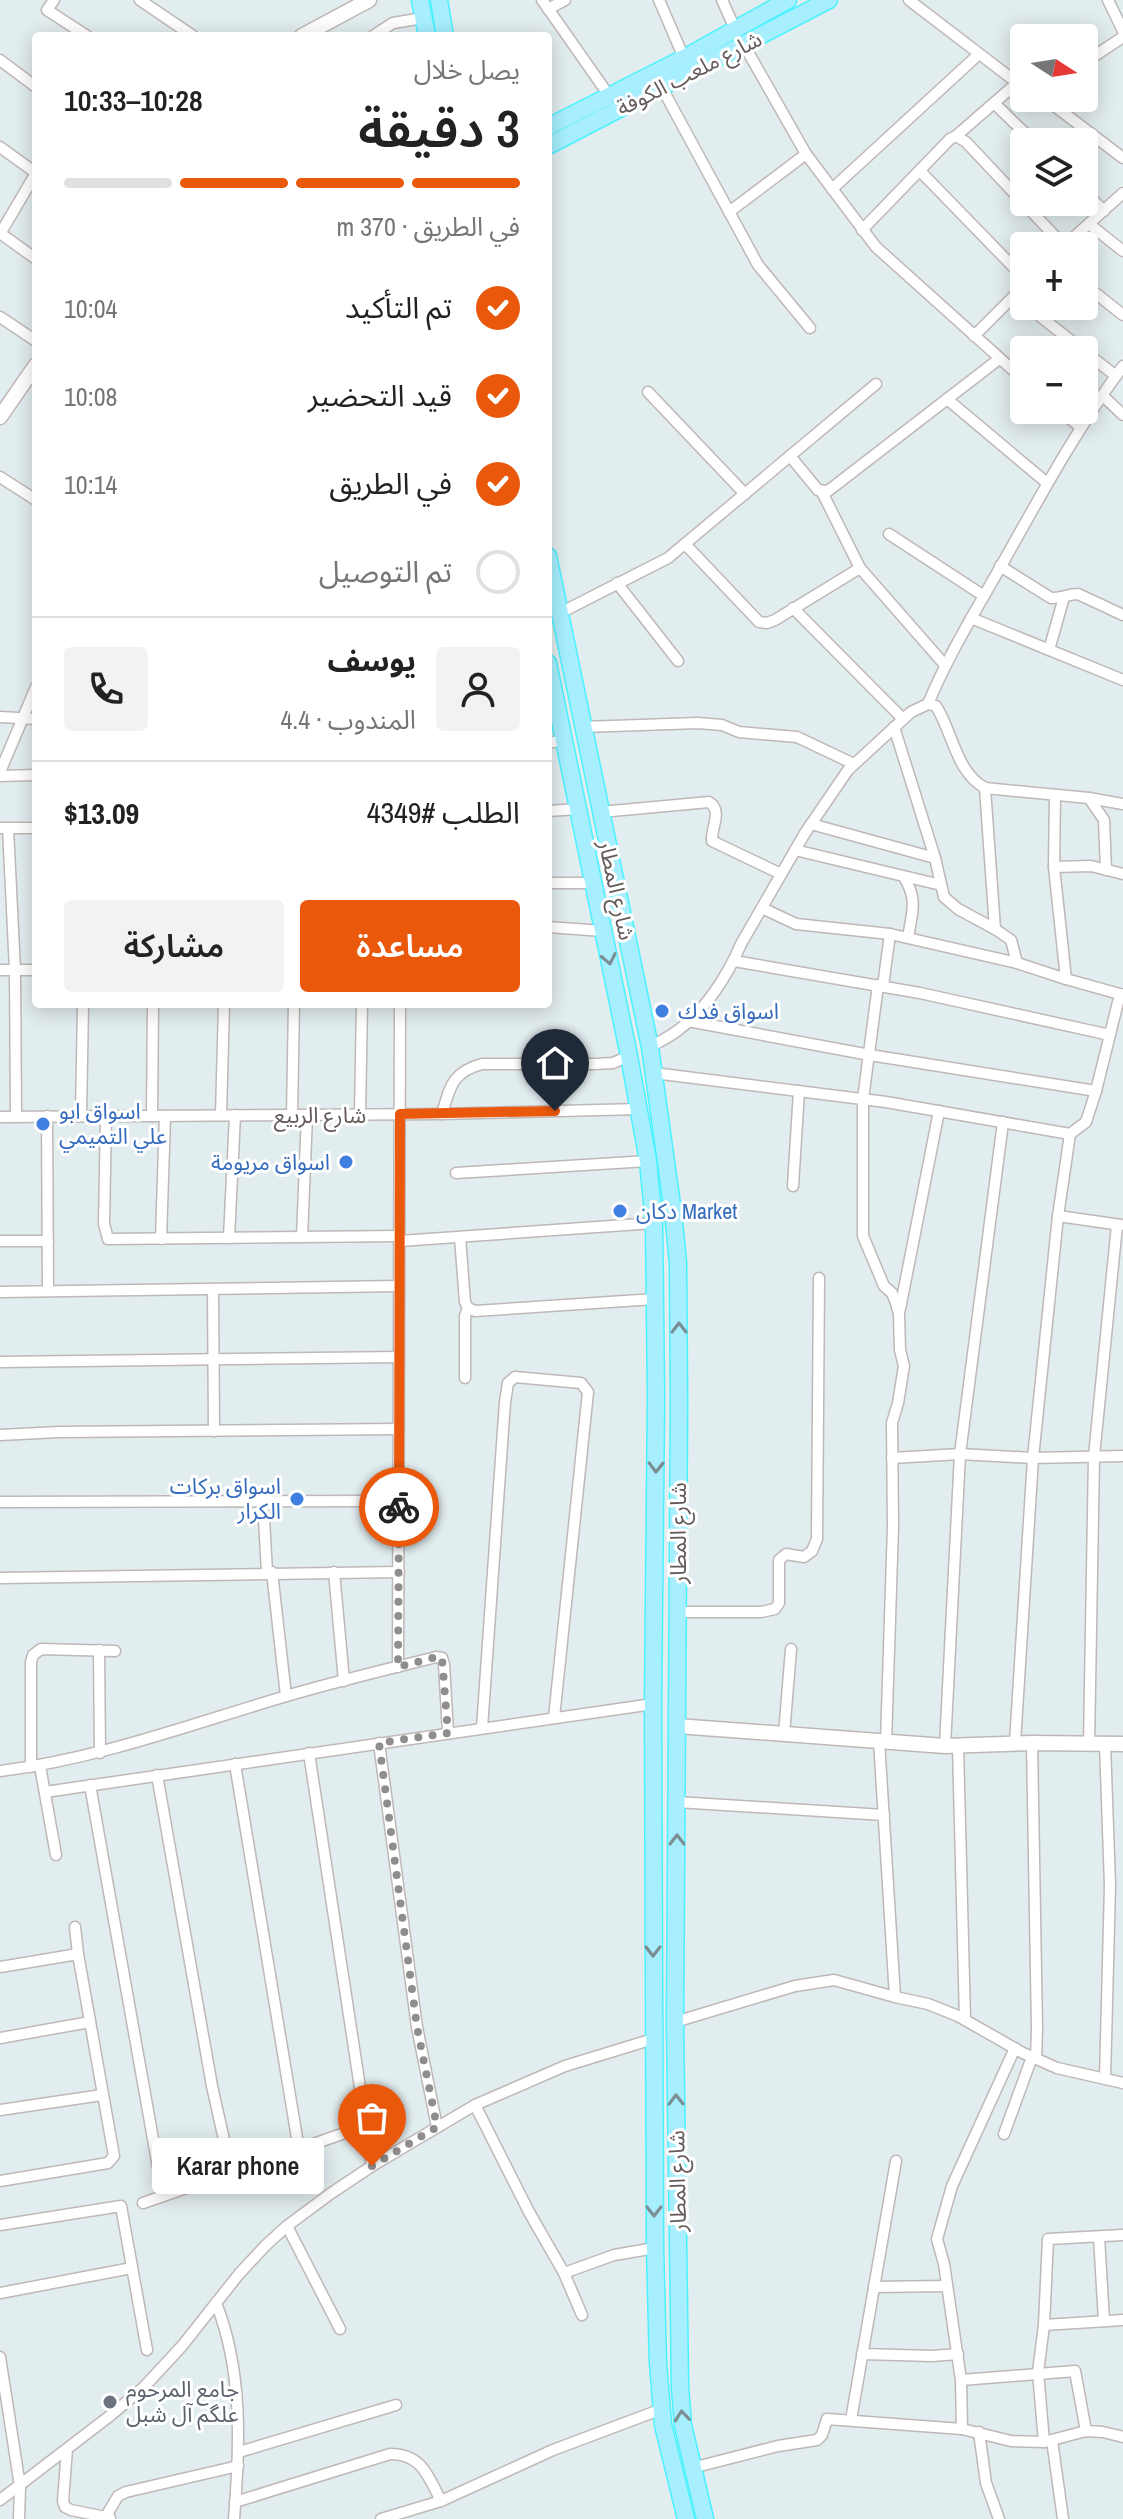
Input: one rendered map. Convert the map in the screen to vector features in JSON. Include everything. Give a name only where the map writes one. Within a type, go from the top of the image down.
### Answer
[{"type":"main road","points":[[420,0],[426,32]]},
{"type":"main road","points":[[439,0],[444,32]]},
{"type":"main road","name":"شارع ملعب الكوفة","points":[[552,127],[568,126],[662,88],[829,0]]},
{"type":"main road","points":[[783,3],[776,12],[778,18],[786,22]]},
{"type":"main road","name":"شارع ملعب الكوفة","points":[[552,142],[568,126],[610,97],[783,3]]},
{"type":"main road","points":[[755,18],[764,23],[765,34]]},
{"type":"main road","name":"شارع المطار","points":[[552,575],[650,1047],[677,1250],[679,1419],[675,2022],[679,2362],[683,2425],[705,2519]]},
{"type":"main road","name":"شارع المطار","points":[[552,703],[556,742],[578,809],[640,1109],[654,1223],[655,2248],[662,2409],[671,2467],[686,2519]]},
{"type":"main road","points":[[589,861],[599,864],[610,857]]},
{"type":"main road","points":[[595,888],[607,887],[617,891]]},
{"type":"main road","points":[[656,1379],[667,1384],[679,1380]]},
{"type":"main road","points":[[656,1420],[668,1415],[679,1419]]},
{"type":"main road","points":[[657,2329],[666,2333],[679,2328]]},
{"type":"main road","points":[[658,2363],[670,2358],[679,2362]]},
{"type":"street","points":[[54,0],[47,10],[81,32]]},
{"type":"street","points":[[140,0],[187,32]]},
{"type":"street","points":[[309,32],[369,0]]},
{"type":"street","points":[[565,0],[545,4],[610,97]]},
{"type":"street","points":[[659,0],[684,58]]},
{"type":"street","points":[[722,0],[735,29]]},
{"type":"street","points":[[909,0],[1010,78]]},
{"type":"street","points":[[1108,0],[1123,31]]},
{"type":"street","points":[[379,32],[393,23],[423,18]]},
{"type":"street","points":[[1098,54],[1123,37]]},
{"type":"street","points":[[744,45],[806,154],[862,230],[876,247],[1010,368]]},
{"type":"street","points":[[832,189],[979,54]]},
{"type":"street","points":[[0,60],[32,84]]},
{"type":"street","points":[[662,88],[762,272],[810,328]]},
{"type":"street","points":[[862,230],[950,139],[1010,93]]},
{"type":"street","points":[[994,103],[1020,128]]},
{"type":"street","points":[[1062,112],[1123,158]]},
{"type":"street","points":[[956,136],[966,142],[1051,232]]},
{"type":"street","points":[[0,147],[32,170]]},
{"type":"street","points":[[729,212],[806,154]]},
{"type":"street","points":[[920,171],[1010,264]]},
{"type":"street","points":[[32,180],[0,233],[32,256]]},
{"type":"street","points":[[1080,232],[1123,193]]},
{"type":"street","points":[[1098,205],[1104,211]]},
{"type":"street","points":[[1089,224],[1123,251]]},
{"type":"street","points":[[1098,295],[1123,315]]},
{"type":"street","points":[[974,336],[1010,300]]},
{"type":"street","points":[[0,317],[32,338]]},
{"type":"street","points":[[1045,320],[1066,336]]},
{"type":"street","points":[[822,492],[828,491],[999,359]]},
{"type":"street","points":[[1098,361],[1116,376]]},
{"type":"street","points":[[928,704],[944,664],[1047,483],[1080,427],[1123,366]]},
{"type":"street","points":[[0,417],[32,371]]},
{"type":"street","points":[[560,613],[668,558],[876,384]]},
{"type":"street","points":[[648,392],[745,494]]},
{"type":"street","points":[[1102,395],[1123,415]]},
{"type":"street","points":[[947,399],[1047,483]]},
{"type":"street","points":[[1076,424],[1080,427]]},
{"type":"street","points":[[790,456],[822,492],[860,568],[944,664]]},
{"type":"street","points":[[0,477],[32,497]]},
{"type":"street","points":[[889,534],[984,596]]},
{"type":"street","points":[[685,544],[759,622],[775,620],[860,568]]},
{"type":"street","points":[[1000,566],[1051,598],[1078,594],[1123,615]]},
{"type":"street","points":[[617,583],[678,661]]},
{"type":"street","points":[[1049,650],[1064,597]]},
{"type":"street","points":[[793,608],[898,723],[944,897],[1011,940],[1017,963]]},
{"type":"street","points":[[971,618],[1123,680]]},
{"type":"street","points":[[32,696],[0,774],[32,775]]},
{"type":"street","points":[[650,1047],[678,1031],[702,1008],[734,961],[811,824],[854,764],[911,712],[928,704],[936,706],[964,768],[972,781],[985,788],[1123,804]]},
{"type":"street","points":[[0,717],[32,719]]},
{"type":"street","points":[[583,727],[722,725],[739,732],[797,737],[854,764]]},
{"type":"street","points":[[985,788],[995,929]]},
{"type":"street","points":[[1055,795],[1054,867],[1066,979]]},
{"type":"street","points":[[1089,798],[1104,820],[1106,870]]},
{"type":"street","points":[[601,812],[709,802],[714,805],[717,814],[711,830],[712,841],[781,874]]},
{"type":"street","points":[[552,811],[578,809]]},
{"type":"street","points":[[811,824],[935,858]]},
{"type":"street","points":[[16,1117],[15,970],[4,828],[32,828]]},
{"type":"street","points":[[795,850],[941,885]]},
{"type":"street","points":[[1054,867],[1091,866],[1123,874]]},
{"type":"street","points":[[904,877],[913,893],[914,903],[908,938]]},
{"type":"street","points":[[552,883],[595,888]]},
{"type":"street","points":[[762,908],[796,924],[890,934],[1017,963],[1121,995],[1086,1122],[1070,1134],[1058,1216],[1033,1458],[1015,1743]]},
{"type":"street","points":[[552,927],[603,931]]},
{"type":"street","points":[[890,934],[863,1099],[863,1236],[884,1286],[892,1293],[899,1314]]},
{"type":"street","points":[[734,961],[880,986],[1110,1035]]},
{"type":"street","points":[[0,970],[32,970]]},
{"type":"street","points":[[81,1116],[83,1008]]},
{"type":"street","points":[[152,1116],[153,1008]]},
{"type":"street","points":[[221,1115],[224,1008]]},
{"type":"street","points":[[292,1115],[294,1008]]},
{"type":"street","points":[[360,1114],[362,1008]]},
{"type":"street","points":[[398,1667],[400,1008]]},
{"type":"street","points":[[688,1021],[870,1055],[1096,1091]]},
{"type":"street","points":[[442,1114],[456,1077],[467,1068],[482,1064],[604,1064],[629,1056]]},
{"type":"street","points":[[654,1073],[863,1099],[1070,1134]]},
{"type":"street","points":[[793,1186],[799,1091]]},
{"type":"street","name":"شارع الربيع","points":[[0,1117],[442,1114],[640,1109]]},
{"type":"street","points":[[895,1997],[884,1815],[883,1742],[892,1423],[904,1366],[900,1350],[899,1314],[939,1111]]},
{"type":"street","points":[[229,1238],[235,1115]]},
{"type":"street","points":[[302,1237],[307,1115]]},
{"type":"street","points":[[47,1116],[48,1291]]},
{"type":"street","points":[[106,1116],[105,1233],[108,1239],[400,1239],[654,1223]]},
{"type":"street","points":[[161,1239],[165,1116]]},
{"type":"street","points":[[965,2020],[951,1746],[960,1454],[1003,1122]]},
{"type":"street","points":[[456,1173],[648,1161]]},
{"type":"street","points":[[1058,1216],[1120,1225],[1094,1456],[1089,1744]]},
{"type":"street","points":[[460,1237],[465,1302],[468,1308],[475,1311],[655,1299]]},
{"type":"street","points":[[0,1241],[48,1241]]},
{"type":"street","points":[[678,1612],[761,1612],[775,1609],[779,1603],[779,1560],[786,1554],[804,1557],[812,1551],[817,1539],[819,1278]]},
{"type":"street","points":[[0,1292],[399,1286]]},
{"type":"street","points":[[213,1289],[214,1431]]},
{"type":"street","points":[[465,1378],[465,1316],[468,1308]]},
{"type":"street","points":[[0,1362],[399,1357]]},
{"type":"street","points":[[482,1728],[505,1402],[508,1383],[515,1377],[569,1380],[581,1383],[588,1392],[554,1718]]},
{"type":"street","points":[[0,1435],[399,1429]]},
{"type":"street","points":[[892,1458],[960,1454],[1033,1458],[1123,1456]]},
{"type":"street","points":[[263,1501],[286,1696]]},
{"type":"street","points":[[0,1502],[399,1501]]},
{"type":"street","points":[[334,1572],[344,1681]]},
{"type":"street","points":[[0,1578],[399,1572]]},
{"type":"street","points":[[56,1855],[45,1792],[36,1766],[33,1655],[41,1649],[115,1651]]},
{"type":"street","points":[[784,1734],[791,1649]]},
{"type":"street","points":[[99,1650],[100,1753]]},
{"type":"street","points":[[0,1771],[100,1753],[286,1696],[436,1657],[442,1658],[448,1733]]},
{"type":"street","points":[[45,1792],[653,1704]]},
{"type":"street","points":[[677,1726],[951,1746],[1123,1744]]},
{"type":"street","points":[[379,1743],[417,2027],[437,2127]]},
{"type":"street","points":[[1004,2134],[1034,2057],[1037,2029],[1032,1743]]},
{"type":"street","points":[[1105,1744],[1110,1885],[1105,2079]]},
{"type":"street","points":[[309,1753],[372,2166]]},
{"type":"street","points":[[235,1764],[299,2150]]},
{"type":"street","points":[[157,1775],[212,2086],[231,2171]]},
{"type":"street","points":[[90,1785],[163,2195]]},
{"type":"street","points":[[677,1802],[884,1815]]},
{"type":"street","points":[[0,2181],[108,2163],[114,2156],[75,1927]]},
{"type":"street","points":[[0,1967],[78,1954]]},
{"type":"street","points":[[675,2022],[795,1986],[834,1980],[928,2004],[1057,2068],[1123,2083]]},
{"type":"street","points":[[0,2038],[90,2022]]},
{"type":"street","points":[[0,2500],[144,2387],[182,2346],[239,2274],[287,2226],[372,2166],[475,2105],[565,2066],[653,2039]]},
{"type":"street","points":[[962,2429],[958,2354],[937,2239],[952,2186],[1015,2048]]},
{"type":"street","points":[[0,2110],[102,2095]]},
{"type":"street","points":[[475,2105],[564,2273],[582,2315]]},
{"type":"street","points":[[143,2203],[365,2126]]},
{"type":"street","points":[[851,2420],[896,2161]]},
{"type":"street","points":[[0,2225],[121,2206],[147,2350]]},
{"type":"street","points":[[287,2226],[340,2329]]},
{"type":"street","points":[[1063,2519],[1038,2372],[1044,2325],[1048,2239],[1123,2235]]},
{"type":"street","points":[[1099,2237],[1104,2321]]},
{"type":"street","points":[[564,2273],[614,2255],[655,2248]]},
{"type":"street","points":[[0,2293],[132,2268]]},
{"type":"street","points":[[874,2287],[947,2286]]},
{"type":"street","points":[[216,2303],[230,2345],[239,2452],[234,2519]]},
{"type":"street","points":[[1044,2325],[1123,2320]]},
{"type":"street","points":[[862,2354],[958,2354]]},
{"type":"street","points":[[0,2357],[20,2486],[19,2519]]},
{"type":"street","points":[[961,2380],[1075,2371],[1086,2431]]},
{"type":"street","points":[[239,2452],[396,2405]]},
{"type":"street","points":[[381,2519],[441,2501],[553,2450],[662,2409]]},
{"type":"street","points":[[692,2468],[778,2446],[817,2440],[827,2419],[962,2429],[1011,2441],[1048,2441],[1086,2431],[1123,2437]]},
{"type":"street","points":[[979,2432],[986,2483],[999,2519]]},
{"type":"street","points":[[67,2449],[65,2507],[109,2518],[118,2496],[126,2492],[238,2466]]},
{"type":"street","points":[[235,2502],[390,2454],[414,2458],[425,2470],[441,2501]]},
{"type":"way so far","points":[[372,2166],[437,2127],[417,2027],[379,1743],[448,1733],[446,1687],[442,1658],[398,1667],[399,1507]]},
{"type":"place","name":"اسواق فدك","points":[[662,1011]]},
{"type":"place","name":"اسواق ابو علي التميمي","points":[[43,1124]]},
{"type":"place","name":"اسواق مريومة","points":[[346,1162]]},
{"type":"place","name":"دكان Market","points":[[620,1211]]},
{"type":"place","name":"اسواق بركات الكرار","points":[[297,1499]]},
{"type":"place","name":"Karar phone","points":[[372,2166]]},
{"type":"place","name":"جامع المرحوم علگم آل شبل","points":[[110,2402]]},
{"type":"route","points":[[399,1507],[400,1114],[555,1111]]}]
